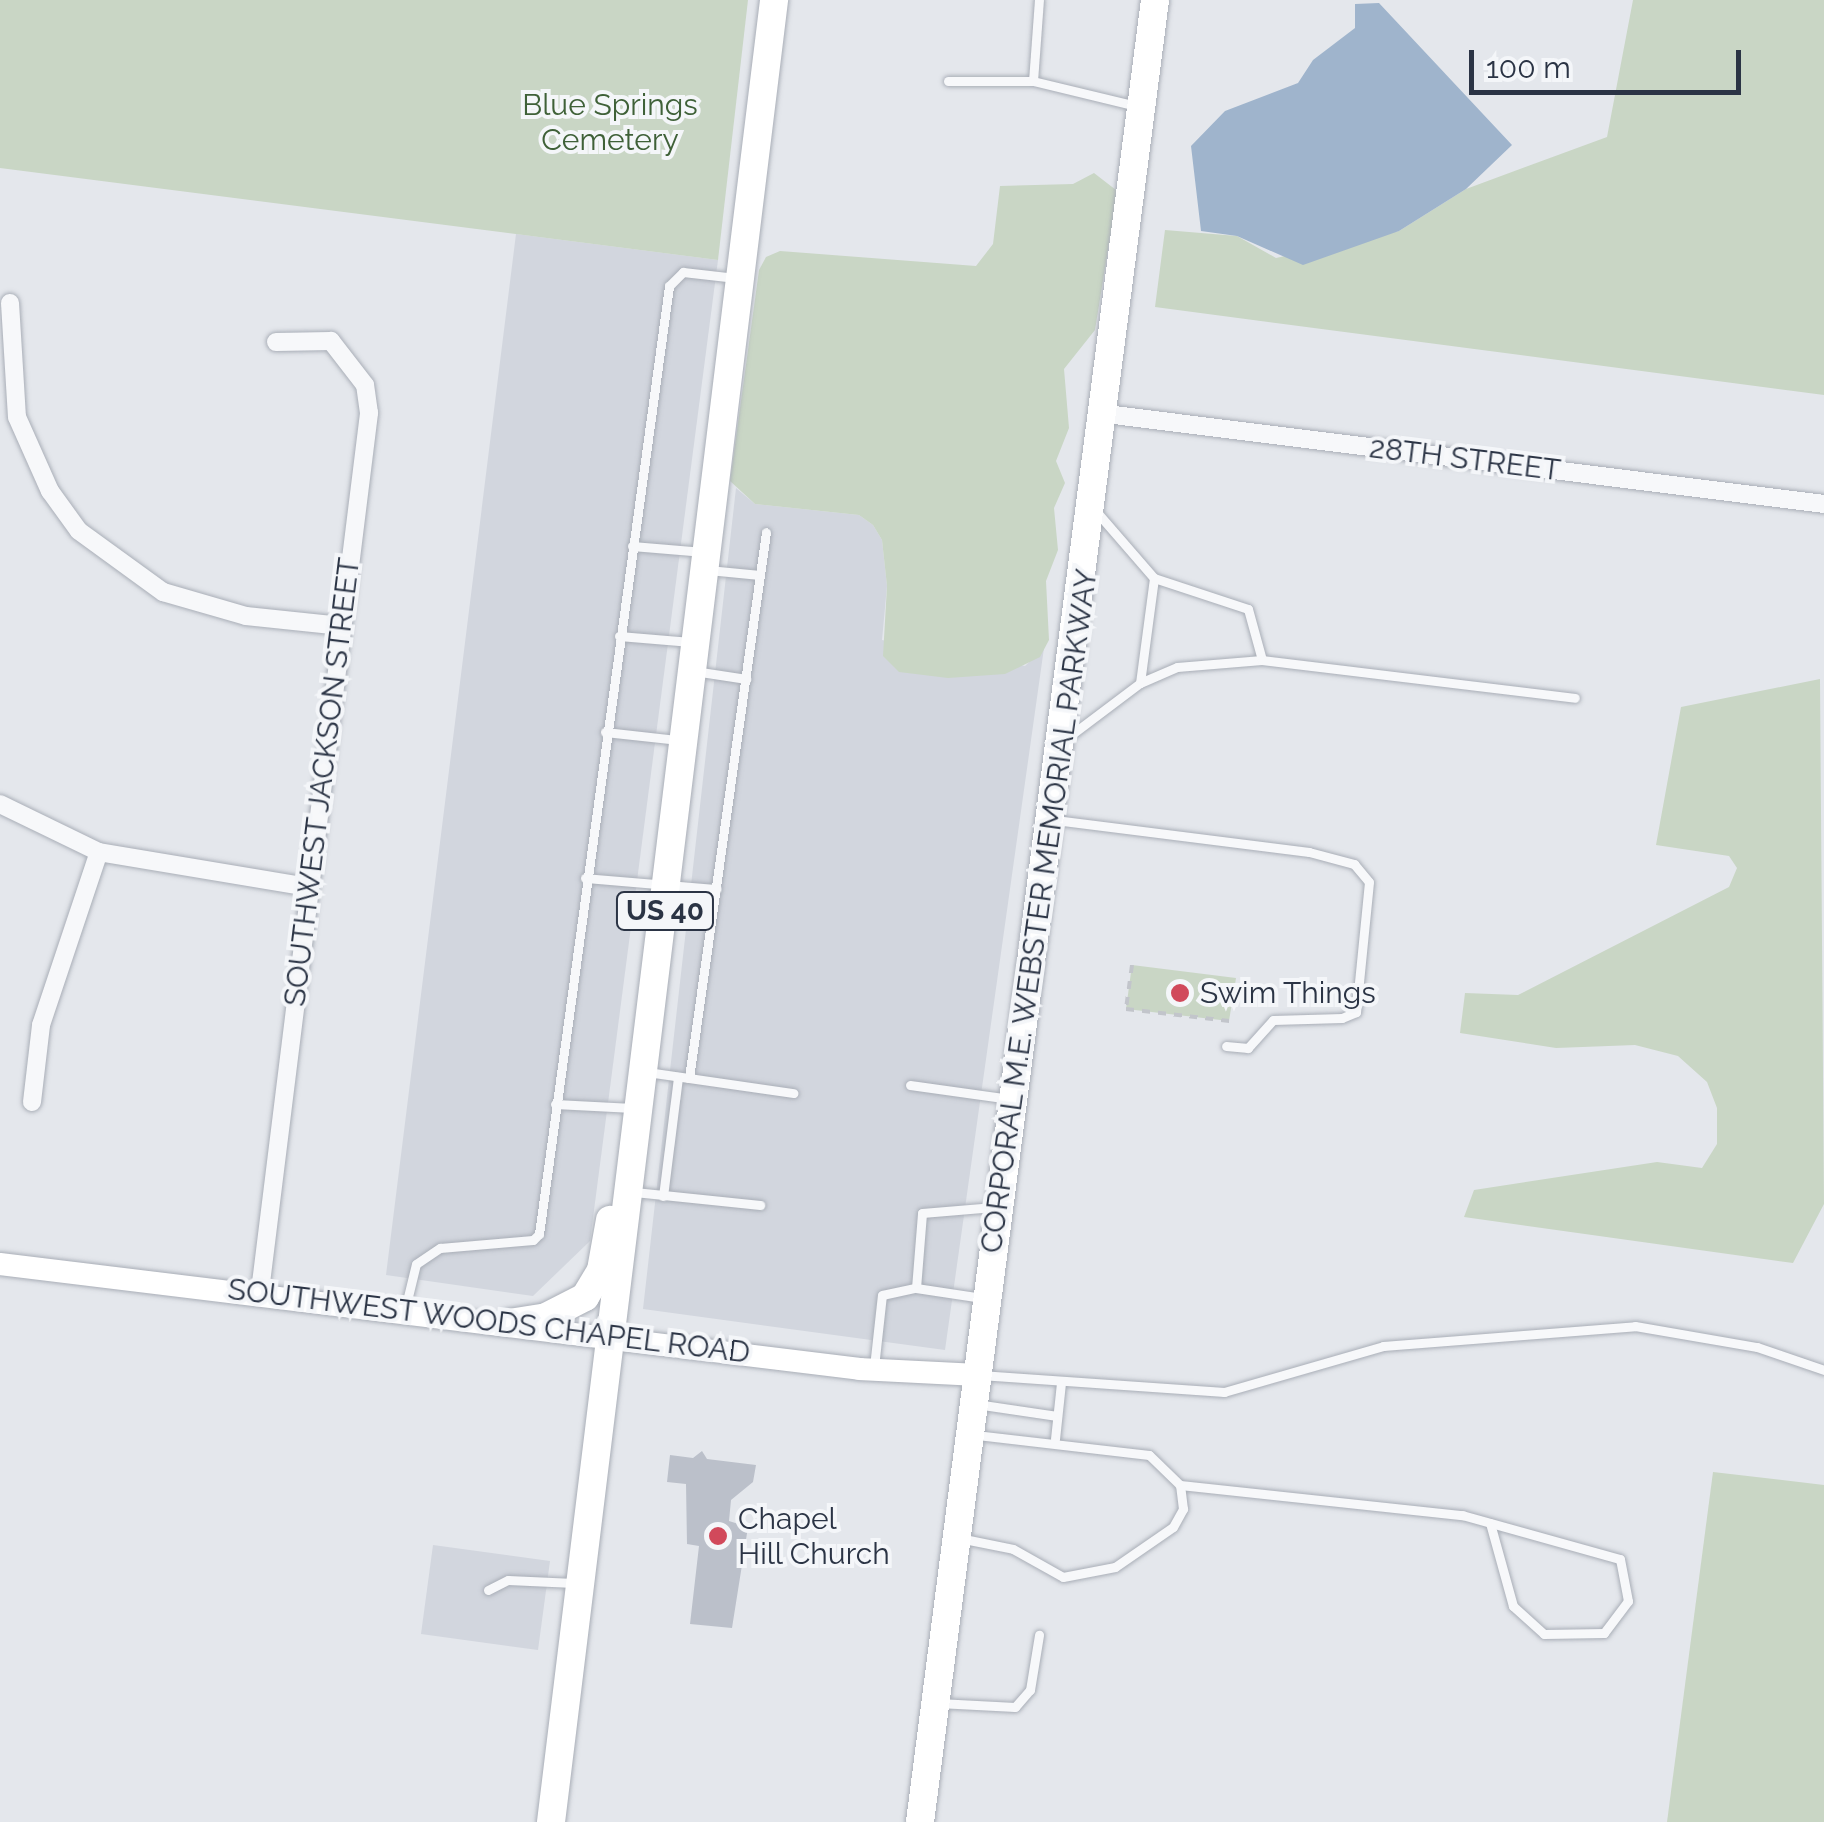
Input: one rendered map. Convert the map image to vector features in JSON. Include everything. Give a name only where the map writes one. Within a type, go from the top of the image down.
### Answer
[{"type":"main road","name":"US 40","points":[[550,1822],[614,1336],[774,0]]},
{"type":"main road","name":"CORPORAL M.E. WEBSTER MEMORIAL PARKWAY","points":[[920,1822],[1094,508],[1155,0]]},
{"type":"main road","points":[[509,1323],[568,1309],[594,1284],[626,1139],[641,1108]]},
{"type":"main road","name":"SOUTHWEST WOODS CHAPEL ROAD","points":[[0,1264],[260,1291],[874,1370],[977,1375]]},
{"type":"street","points":[[10,304],[17,417],[50,491],[79,530],[163,592],[246,616],[341,626]]},
{"type":"street","name":"SOUTHWEST JACKSON STREET","points":[[260,1291],[369,414],[364,385],[331,341],[276,342]]},
{"type":"street","name":"28TH STREET","points":[[1106,414],[1824,504]]},
{"type":"street","points":[[0,804],[99,852],[309,888]]},
{"type":"street","points":[[32,1102],[41,1025],[99,852]]},
{"type":"lane","points":[[1032,81],[1039,0]]},
{"type":"lane","points":[[948,82],[1032,81],[1144,107]]},
{"type":"lane","points":[[405,1309],[416,1264],[440,1248],[539,1234],[668,286],[683,272],[740,278]]},
{"type":"lane","points":[[1094,508],[1154,578],[1248,609],[1262,660]]},
{"type":"lane","points":[[663,1196],[716,889],[766,532]]},
{"type":"lane","points":[[632,546],[760,576]]},
{"type":"lane","points":[[1140,684],[1154,578]]},
{"type":"lane","points":[[619,636],[697,642]]},
{"type":"lane","points":[[1061,742],[1140,684],[1177,667],[1262,660],[1575,698]]},
{"type":"lane","points":[[694,671],[746,679]]},
{"type":"lane","points":[[605,732],[685,741]]},
{"type":"lane","points":[[1050,819],[1309,852],[1354,864],[1369,882],[1356,1012],[1273,1020],[1248,1048],[1226,1046]]},
{"type":"lane","points":[[585,878],[716,889]]},
{"type":"lane","points":[[645,1072],[793,1093]]},
{"type":"lane","points":[[910,1085],[1013,1100]]},
{"type":"lane","points":[[556,1104],[641,1108]]},
{"type":"lane","points":[[631,1192],[760,1205]]},
{"type":"lane","points":[[916,1288],[922,1213],[999,1207]]},
{"type":"lane","points":[[874,1370],[882,1295],[916,1288],[987,1298]]},
{"type":"lane","points":[[977,1375],[1224,1392],[1383,1346],[1635,1326],[1758,1347],[1824,1370]]},
{"type":"lane","points":[[1055,1440],[1061,1383]]},
{"type":"lane","points":[[974,1404],[1057,1416]]},
{"type":"lane","points":[[956,1537],[1014,1549],[1063,1577],[1115,1567],[1173,1528],[1183,1509],[1180,1486],[1149,1454],[1055,1440],[970,1434]]},
{"type":"lane","points":[[1180,1486],[1490,1523],[1620,1560],[1628,1601],[1604,1632],[1544,1634],[1513,1606],[1490,1523]]},
{"type":"lane","points":[[488,1590],[508,1580],[582,1583]]},
{"type":"lane","points":[[935,1703],[1015,1707],[1030,1690],[1038,1635]]},
{"type":"path","points":[[1132,965],[1126,1009],[1228,1021]]},
{"type":"shaded area","points":[[516,234],[718,260],[590,1241],[533,1296],[386,1275]]},
{"type":"shaded area","points":[[736,488],[755,504],[859,515],[873,525],[882,540],[887,586],[882,640],[1025,666],[1044,648],[945,1350],[643,1309]]},
{"type":"shaded area","points":[[433,1545],[550,1561],[538,1650],[421,1634]]},
{"type":"green space","name":"Blue Springs Cemetery","points":[[0,0],[748,0],[718,260],[0,168]]},
{"type":"green space","points":[[1633,0],[1824,0],[1824,395],[1155,307],[1165,230],[1237,236],[1276,258],[1399,231],[1466,189],[1607,137]]},
{"type":"green space","points":[[1094,173],[1116,190],[1115,206],[1095,330],[1064,369],[1069,428],[1056,461],[1065,483],[1054,508],[1058,550],[1046,581],[1049,640],[1040,657],[1005,674],[948,678],[899,672],[883,656],[887,586],[882,540],[873,525],[859,515],[755,504],[730,481],[759,270],[766,257],[780,251],[976,266],[993,244],[1000,186],[1073,184]]},
{"type":"green space","points":[[1820,679],[1824,1204],[1793,1263],[1464,1217],[1474,1190],[1657,1162],[1702,1168],[1717,1144],[1717,1108],[1707,1082],[1678,1056],[1635,1045],[1556,1048],[1460,1033],[1465,993],[1518,995],[1729,887],[1737,868],[1729,856],[1656,845],[1681,707]]},
{"type":"green space","name":"Swim Things","points":[[1132,965],[1236,978],[1229,1021],[1126,1009]]},
{"type":"green space","points":[[1713,1472],[1824,1485],[1824,1822],[1667,1822]]},
{"type":"water","points":[[1379,3],[1512,145],[1466,189],[1399,231],[1303,265],[1237,236],[1201,231],[1191,146],[1225,111],[1298,83],[1313,60],[1355,28],[1355,4]]},
{"type":"building","name":"Chapel Hill Church","points":[[702,1451],[707,1459],[756,1465],[753,1482],[731,1500],[729,1521],[748,1527],[732,1628],[690,1624],[699,1546],[687,1544],[686,1484],[667,1482],[670,1455],[693,1458]]},
{"type":"place","name":"Swim Things","points":[[1180,993]]},
{"type":"place","name":"Chapel Hill Church","points":[[718,1536]]}]
